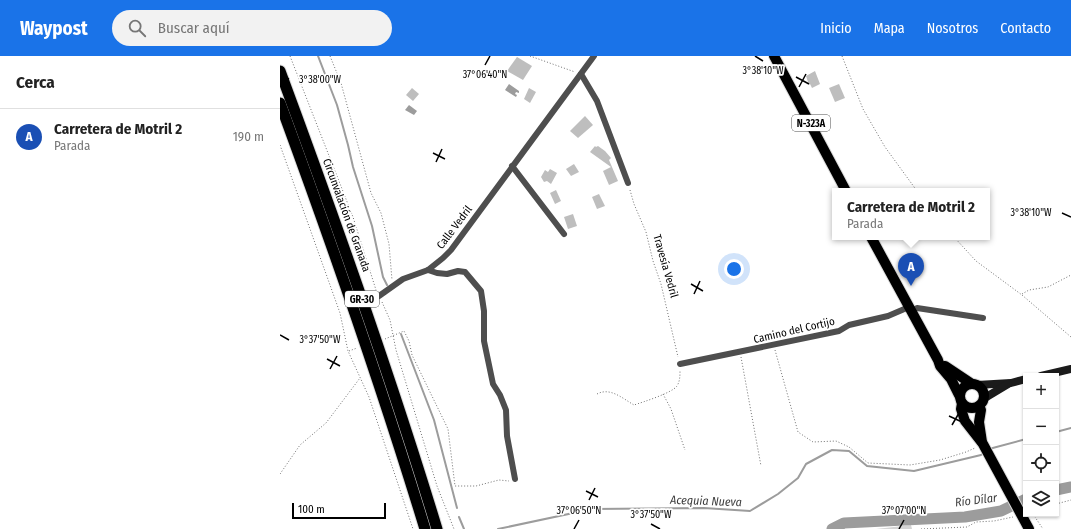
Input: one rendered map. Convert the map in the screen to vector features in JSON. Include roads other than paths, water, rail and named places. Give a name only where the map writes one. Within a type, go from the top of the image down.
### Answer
[{"type":"highway","name":"Circunvalación de Granada","points":[[280,71],[376,338],[413,448],[437,529]]},
{"type":"highway","name":"GR-30","points":[[280,103],[365,341],[425,529]]},
{"type":"main road","name":"N-323A","points":[[774,56],[844,188]]},
{"type":"main road","points":[[873,240],[940,366],[951,379],[960,399],[966,407],[970,408],[975,408],[981,402]]},
{"type":"main road","points":[[938,360],[954,373],[982,390],[979,422],[983,446]]},
{"type":"main road","points":[[974,385],[964,387],[960,399],[961,409],[965,421],[983,446],[1018,518],[1029,529]]},
{"type":"street","name":"Calle Vedril","points":[[379,296],[403,279],[428,270],[451,250],[594,56]]},
{"type":"street","points":[[581,74],[597,101],[628,183]]},
{"type":"street","points":[[512,166],[564,234]]},
{"type":"street","points":[[428,270],[447,274],[458,271],[465,272],[481,291],[484,311],[484,341],[493,384],[500,395],[506,410],[507,436],[515,479]]},
{"type":"street","points":[[910,309],[917,308],[983,318]]},
{"type":"street","name":"Camino del Cortijo","points":[[680,364],[740,353],[839,331],[849,326],[910,309]]},
{"type":"street","points":[[1054,373],[1071,369]]},
{"type":"street","points":[[974,385],[1011,383],[1023,380]]},
{"type":"street","points":[[981,402],[1011,383]]},
{"type":"waterway","points":[[318,56],[337,105],[353,167],[372,226],[383,277],[387,285]]},
{"type":"waterway","points":[[401,334],[434,420],[457,508]]},
{"type":"waterway","name":"Acequia Nueva","points":[[1059,431],[1071,428]]},
{"type":"waterway","name":"Acequia Nueva","points":[[989,449],[1023,440]]},
{"type":"waterway","name":"Acequia Nueva","points":[[498,529],[592,509],[704,508],[750,511],[778,494],[798,478],[806,464],[832,450],[849,451],[867,466],[914,471],[984,453]]},
{"type":"waterway","name":"Río Dílar","points":[[1059,489],[1071,487]]},
{"type":"waterway","name":"Río Dílar","points":[[832,529],[844,523],[965,517],[1001,511],[1023,500]]},
{"type":"waterway","points":[[459,517],[464,529]]},
{"type":"place","name":"Carretera de Motril 2","points":[[911,286]]}]
